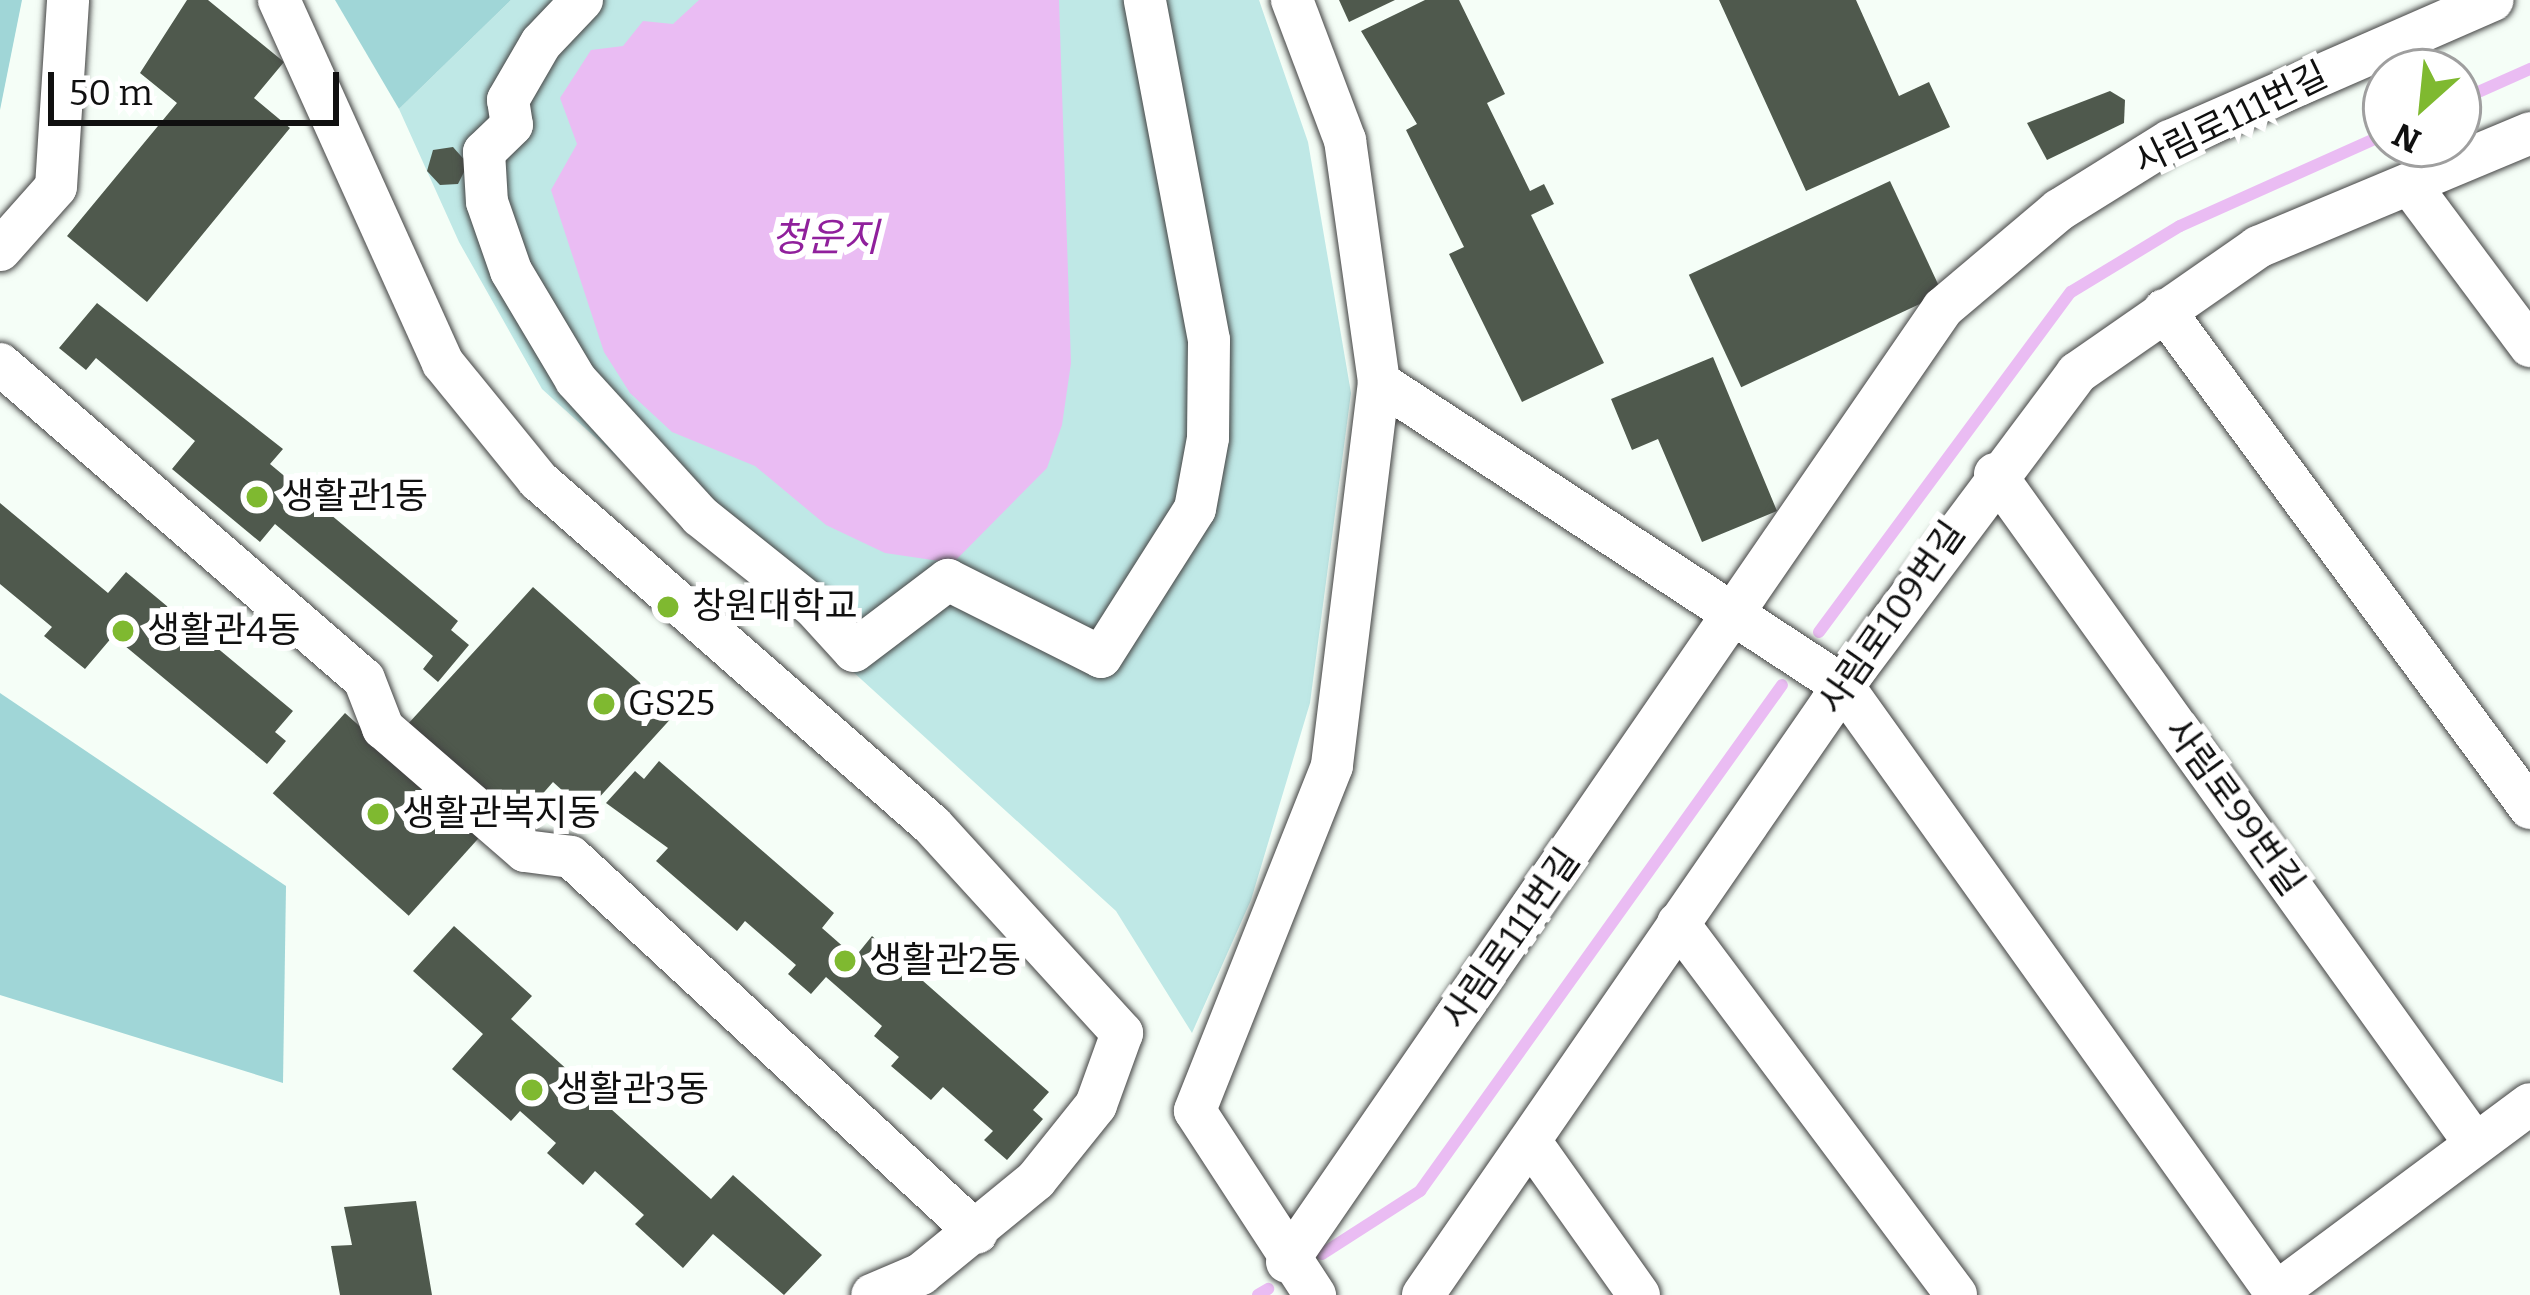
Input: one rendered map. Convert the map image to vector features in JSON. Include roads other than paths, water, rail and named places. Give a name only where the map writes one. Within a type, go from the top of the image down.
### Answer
[{"type":"street","points":[[0,250],[56,187],[68,0]]},
{"type":"street","points":[[279,0],[443,362],[524,463],[661,593],[932,825],[1121,1033],[1096,1105],[1036,1180],[977,1233],[921,1274],[872,1295]]},
{"type":"street","points":[[582,0],[541,43],[508,100],[512,125],[484,152],[487,202],[511,271],[577,380],[700,516],[814,607],[854,651],[948,580],[1101,657],[1195,509],[1208,438],[1209,340],[1144,0]]},
{"type":"street","points":[[1292,0],[1345,140],[1379,382],[1332,766],[1196,1111],[1287,1262],[1315,1295]]},
{"type":"street","name":"사림로111번길","points":[[1287,1262],[1943,308],[2059,210],[2170,141],[2492,0]]},
{"type":"street","name":"사림로109번길","points":[[1423,1295],[1532,1144],[1843,686],[1995,474],[2077,373],[2258,247],[2530,133]]},
{"type":"street","points":[[2410,185],[2530,346]]},
{"type":"street","points":[[2164,310],[2530,808]]},
{"type":"street","points":[[0,364],[364,679],[383,728],[525,851],[571,857],[977,1233]]},
{"type":"street","points":[[1379,382],[1843,686],[2274,1294],[2473,1141],[2530,1104]]},
{"type":"street","name":"사림로99번길","points":[[1995,474],[2473,1141]]},
{"type":"street","points":[[1678,923],[1956,1295]]},
{"type":"street","points":[[1532,1144],[1640,1295]]},
{"type":"water","name":"청운지","points":[[699,0],[1059,0],[1071,363],[1062,425],[1047,468],[953,563],[885,553],[826,525],[755,466],[672,432],[630,393],[604,352],[551,190],[577,144],[560,98],[591,50],[623,46],[643,21],[673,24]]},
{"type":"waterway","points":[[2482,90],[2530,69]]},
{"type":"waterway","points":[[1819,632],[2071,292],[2180,226],[2362,145]]},
{"type":"waterway","points":[[1322,1254],[1420,1191],[1782,685]]},
{"type":"waterway","points":[[1258,1295],[1268,1289]]},
{"type":"place","name":"생활관1동","points":[[257,497]]},
{"type":"place","name":"창원대학교","points":[[668,607]]},
{"type":"place","name":"생활관4동","points":[[123,631]]},
{"type":"place","name":"GS25","points":[[604,704]]},
{"type":"place","name":"생활관복지동","points":[[378,814]]},
{"type":"place","name":"생활관2동","points":[[845,961]]},
{"type":"place","name":"생활관3동","points":[[532,1090]]}]
